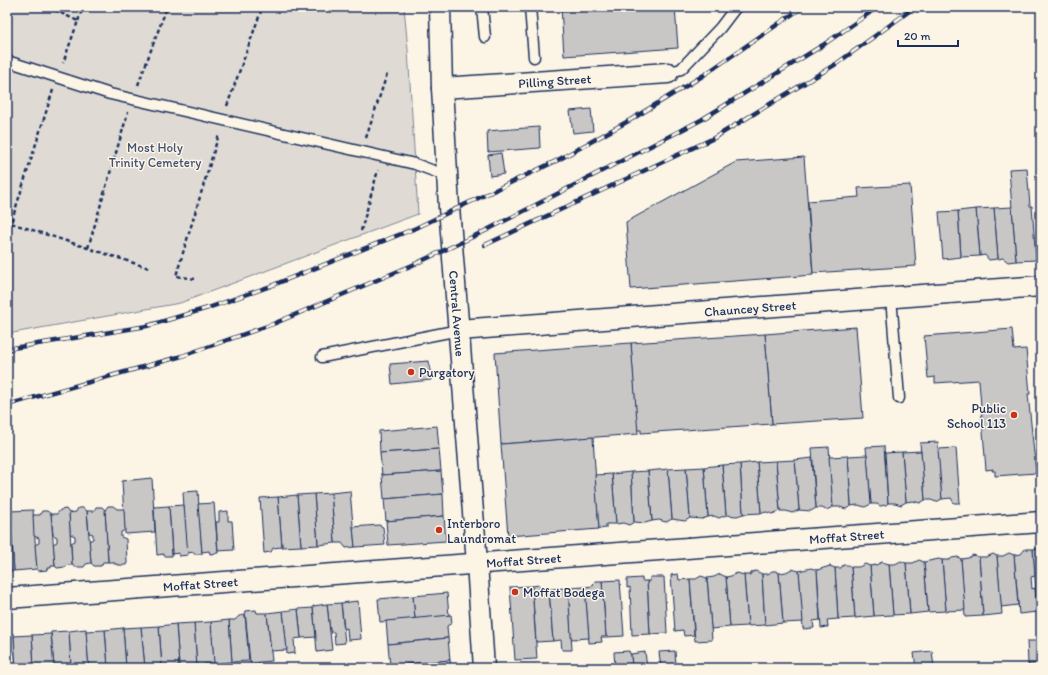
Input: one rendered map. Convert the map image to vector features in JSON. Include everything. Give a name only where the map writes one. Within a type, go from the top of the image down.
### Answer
[{"type":"street","name":"Central Avenue","points":[[440,7],[442,88],[447,176],[478,563],[484,668]]},
{"type":"street","name":"Pilling Street","points":[[442,88],[668,73]]},
{"type":"street","name":"Chauncey Street","points":[[459,330],[1041,286]]},
{"type":"street","name":"Moffat Street","points":[[7,598],[1041,522]]},
{"type":"lane","points":[[482,7],[485,37]]},
{"type":"lane","points":[[530,7],[534,57]]},
{"type":"lane","points":[[668,73],[681,69],[720,28],[736,7]]},
{"type":"lane","points":[[7,61],[110,94],[131,103],[221,125],[382,156],[415,164],[447,176]]},
{"type":"lane","points":[[891,297],[899,398]]},
{"type":"lane","points":[[322,356],[459,330]]},
{"type":"path","points":[[48,7],[78,21]]},
{"type":"path","points":[[7,233],[58,77],[83,7]]},
{"type":"path","points":[[88,248],[131,103],[167,7]]},
{"type":"path","points":[[195,279],[176,276],[221,125],[262,10]]},
{"type":"path","points":[[361,152],[387,74]]},
{"type":"path","points":[[361,231],[382,156]]},
{"type":"path","points":[[11,223],[149,268]]},
{"type":"green space","name":"Most Holy Trinity Cemetery","points":[[7,7],[404,7],[418,214],[180,303],[7,334]]},
{"type":"building","points":[[561,7],[675,7],[678,48],[564,56]]},
{"type":"building","points":[[591,109],[593,131],[573,133],[570,111]]},
{"type":"building","points":[[539,127],[540,148],[488,152],[487,131]]},
{"type":"building","points":[[501,153],[504,174],[490,176],[488,155]]},
{"type":"building","points":[[804,157],[813,275],[631,289],[626,222],[736,162]]},
{"type":"building","points":[[1027,168],[1030,206],[1032,206],[1036,260],[1016,261],[1009,169]]},
{"type":"building","points":[[910,185],[916,266],[813,273],[808,201],[859,197],[858,188]]},
{"type":"building","points":[[1012,207],[1016,261],[1008,262],[1003,258],[998,259],[994,208]]},
{"type":"building","points":[[994,208],[998,259],[989,260],[985,255],[980,256],[976,209]]},
{"type":"building","points":[[976,209],[980,256],[961,257],[958,211]]},
{"type":"building","points":[[958,211],[961,257],[943,259],[939,212]]},
{"type":"building","points":[[856,327],[863,418],[772,424],[765,334]]},
{"type":"building","points":[[1012,329],[1014,350],[1026,349],[1030,394],[1028,394],[1036,473],[995,476],[995,471],[992,471],[993,469],[986,470],[979,380],[935,383],[935,377],[928,378],[924,336]]},
{"type":"building","points":[[765,334],[772,424],[641,433],[641,430],[637,430],[631,343]]},
{"type":"building","points":[[631,343],[638,434],[501,444],[495,353]]},
{"type":"building","name":"Purgatory","points":[[429,361],[431,380],[392,384],[390,364]]},
{"type":"building","points":[[437,426],[439,449],[380,453],[379,431]]},
{"type":"building","points":[[593,437],[599,529],[508,536],[501,444]]},
{"type":"building","points":[[938,442],[942,499],[936,502],[925,500],[920,443]]},
{"type":"building","points":[[884,446],[888,503],[880,506],[877,504],[871,504],[866,447]]},
{"type":"building","points":[[829,447],[833,507],[826,510],[816,508],[812,448]]},
{"type":"building","points":[[956,448],[960,503],[954,503],[951,498],[942,499],[938,449]]},
{"type":"building","points":[[439,449],[441,471],[382,475],[380,453]]},
{"type":"building","points":[[921,451],[925,500],[920,503],[913,501],[906,502],[902,452]]},
{"type":"building","points":[[902,452],[906,502],[901,505],[888,503],[885,453]]},
{"type":"building","points":[[867,455],[871,504],[865,507],[858,505],[851,506],[848,456]]},
{"type":"building","points":[[848,456],[851,506],[846,509],[833,507],[829,457]]},
{"type":"building","points":[[812,458],[816,508],[811,511],[799,510],[795,460]]},
{"type":"building","points":[[795,460],[799,510],[792,513],[780,511],[776,461]]},
{"type":"building","points":[[776,461],[780,511],[772,514],[767,512],[761,513],[757,462]]},
{"type":"building","points":[[757,462],[761,513],[743,514],[740,464]]},
{"type":"building","points":[[740,464],[743,514],[737,516],[726,515],[722,465]]},
{"type":"building","points":[[722,465],[726,515],[719,518],[714,516],[708,517],[704,467]]},
{"type":"building","points":[[704,467],[708,517],[702,519],[690,518],[686,468]]},
{"type":"building","points":[[686,468],[690,518],[685,521],[672,519],[668,469]]},
{"type":"building","points":[[668,469],[672,519],[666,522],[659,520],[652,521],[648,471]]},
{"type":"building","points":[[441,471],[443,494],[384,499],[382,475]]},
{"type":"building","points":[[648,471],[652,521],[645,523],[634,522],[631,472]]},
{"type":"building","points":[[631,472],[634,522],[629,525],[623,523],[616,524],[612,474]]},
{"type":"building","points":[[612,474],[616,524],[606,524],[606,528],[599,529],[595,475]]},
{"type":"building","points":[[152,478],[155,532],[125,534],[122,481]]},
{"type":"building","points":[[198,491],[202,554],[194,554],[194,552],[187,553],[183,492]]},
{"type":"building","points":[[350,491],[355,547],[346,548],[342,543],[335,543],[331,493]]},
{"type":"building","points":[[331,493],[335,543],[318,545],[314,494]]},
{"type":"building","points":[[314,494],[318,545],[301,546],[297,495]]},
{"type":"building","points":[[443,494],[444,516],[386,521],[384,499]]},
{"type":"building","points":[[297,495],[301,546],[282,547],[278,497]]},
{"type":"building","points":[[278,497],[282,547],[273,548],[271,552],[264,553],[260,498]]},
{"type":"building","points":[[214,503],[218,553],[210,554],[209,551],[202,552],[198,504]]},
{"type":"building","points":[[184,505],[188,555],[179,556],[179,553],[172,554],[169,506]]},
{"type":"building","points":[[108,506],[113,506],[117,509],[124,509],[125,530],[121,532],[121,537],[126,539],[126,565],[117,565],[114,564],[114,562],[108,562],[105,510]]},
{"type":"building","points":[[169,506],[172,556],[164,556],[164,554],[157,555],[154,507]]},
{"type":"building","points":[[96,507],[102,507],[105,510],[108,562],[103,562],[101,566],[94,566],[91,563],[89,541],[93,539],[93,534],[89,533],[87,511],[94,511]]},
{"type":"building","points":[[78,508],[83,508],[87,511],[91,563],[86,564],[84,567],[75,567],[72,565],[71,543],[75,541],[75,536],[70,534],[69,513],[76,512]]},
{"type":"building","points":[[66,509],[69,513],[72,565],[57,568],[55,566],[53,544],[57,542],[57,537],[53,535],[51,514],[57,514],[60,510]]},
{"type":"building","points":[[33,510],[37,569],[14,571],[10,511]]},
{"type":"building","points":[[10,511],[14,571],[7,571],[7,512]]},
{"type":"building","points":[[42,511],[47,511],[51,514],[55,566],[47,568],[47,570],[38,571],[35,545],[39,543],[39,538],[34,536],[33,515],[40,515]]},
{"type":"building","points":[[228,511],[228,521],[232,521],[234,550],[218,551],[216,522],[219,522],[219,512]]},
{"type":"building","points":[[444,516],[446,541],[388,545],[386,521]]},
{"type":"building","points":[[379,525],[383,527],[385,545],[355,547],[353,527]]},
{"type":"building","points":[[1041,548],[1041,625],[1038,625],[1033,549]]},
{"type":"building","points":[[1025,549],[1033,549],[1035,576],[1031,577],[1032,589],[1035,588],[1037,612],[1019,614],[1014,555],[1021,554]]},
{"type":"building","points":[[1009,553],[1014,555],[1018,605],[1001,607],[997,556],[1003,556]]},
{"type":"building","points":[[993,554],[997,556],[1002,614],[983,616],[979,557],[986,557]]},
{"type":"building","points":[[973,555],[979,557],[983,616],[965,617],[961,559],[968,558]]},
{"type":"building","points":[[958,557],[961,559],[965,610],[946,611],[942,560],[949,560]]},
{"type":"building","points":[[939,559],[942,560],[946,611],[928,612],[924,562]]},
{"type":"building","points":[[919,560],[924,562],[928,612],[910,614],[906,563],[913,563]]},
{"type":"building","points":[[901,561],[906,563],[910,614],[893,615],[889,564],[895,564]]},
{"type":"building","points":[[882,562],[889,564],[893,615],[874,616],[870,566]]},
{"type":"building","points":[[865,564],[870,566],[874,616],[855,618],[851,567],[859,567]]},
{"type":"building","points":[[843,565],[848,565],[851,567],[855,618],[838,619],[835,568],[841,568]]},
{"type":"building","points":[[830,566],[835,568],[838,619],[827,620],[828,627],[821,628],[817,570]]},
{"type":"building","points":[[811,568],[817,570],[820,620],[813,621],[814,628],[803,629],[799,571]]},
{"type":"building","points":[[792,569],[799,571],[803,622],[783,623],[779,573]]},
{"type":"building","points":[[756,571],[762,574],[765,625],[748,626],[744,575],[750,575],[752,572]]},
{"type":"building","points":[[772,571],[779,573],[783,623],[765,625],[762,574],[768,574]]},
{"type":"building","points":[[737,573],[744,575],[748,626],[730,627],[726,577]]},
{"type":"building","points":[[678,574],[679,580],[690,579],[694,635],[684,636],[683,630],[675,631],[671,575]]},
{"type":"building","points":[[720,574],[726,577],[730,627],[711,629],[707,578]]},
{"type":"building","points":[[701,576],[707,578],[712,640],[695,641],[690,579],[696,579]]},
{"type":"building","points":[[650,577],[664,577],[667,633],[650,634],[647,581],[650,581]]},
{"type":"building","points":[[642,578],[642,581],[647,581],[650,634],[632,635],[630,587],[627,588],[627,579]]},
{"type":"building","points":[[620,580],[624,636],[606,637],[602,581]]},
{"type":"building","points":[[595,581],[602,581],[606,637],[601,637],[602,642],[589,643],[585,587],[593,586]]},
{"type":"building","points":[[539,585],[541,590],[549,589],[553,641],[536,642],[532,586]]},
{"type":"building","points":[[532,586],[537,659],[515,660],[510,587]]},
{"type":"building","points":[[585,587],[589,638],[571,639],[568,588]]},
{"type":"building","points":[[568,588],[572,650],[562,650],[561,640],[553,641],[549,589]]},
{"type":"building","points":[[447,593],[449,616],[415,619],[413,596]]},
{"type":"building","points":[[413,596],[415,619],[380,622],[378,599]]},
{"type":"building","points":[[358,601],[361,639],[348,640],[347,628],[344,629],[341,603]]},
{"type":"building","points":[[341,603],[345,643],[335,644],[334,632],[330,632],[327,604]]},
{"type":"building","points":[[327,604],[332,650],[317,652],[313,606]]},
{"type":"building","points":[[313,608],[316,637],[301,638],[298,609]]},
{"type":"building","points":[[298,609],[301,638],[294,639],[295,653],[287,654],[283,611]]},
{"type":"building","points":[[256,610],[257,613],[267,613],[272,661],[250,663],[245,611]]},
{"type":"building","points":[[283,611],[287,650],[271,651],[267,613]]},
{"type":"building","points":[[245,615],[249,661],[232,662],[229,620],[235,620],[239,616]]},
{"type":"building","points":[[451,615],[452,623],[447,626],[448,638],[388,644],[386,621]]},
{"type":"building","points":[[229,620],[232,662],[221,663],[221,668],[214,668],[211,622]]},
{"type":"building","points":[[211,622],[214,663],[204,664],[205,668],[197,668],[194,623]]},
{"type":"building","points":[[194,623],[197,668],[181,668],[179,666],[176,624]]},
{"type":"building","points":[[176,624],[179,666],[162,667],[159,626]]},
{"type":"building","points":[[159,626],[162,668],[145,668],[141,627]]},
{"type":"building","points":[[141,627],[145,668],[126,668],[123,628]]},
{"type":"building","points":[[123,628],[126,668],[108,668],[105,630]]},
{"type":"building","points":[[86,629],[89,668],[71,668],[69,631]]},
{"type":"building","points":[[105,630],[108,668],[89,668],[86,631]]},
{"type":"building","points":[[69,631],[71,668],[54,668],[51,632]]},
{"type":"building","points":[[7,634],[14,634],[16,668],[7,668]]},
{"type":"building","points":[[51,634],[54,668],[34,668],[32,635]]},
{"type":"building","points":[[32,635],[34,668],[16,668],[14,636]]},
{"type":"building","points":[[448,638],[450,660],[390,666],[388,644]]},
{"type":"building","points":[[1027,641],[1041,641],[1041,663],[1028,664]]},
{"type":"building","points":[[629,651],[631,654],[632,668],[615,668],[614,652]]},
{"type":"building","points":[[675,651],[676,667],[661,668],[659,652]]},
{"type":"building","points":[[932,651],[934,668],[916,668],[914,653]]},
{"type":"building","points":[[645,652],[647,668],[632,668],[631,654]]},
{"type":"building","points":[[450,660],[451,668],[391,668],[390,666]]},
{"type":"building","points":[[1041,663],[1041,668],[1029,668],[1028,664]]},
{"type":"building","points":[[608,664],[608,668],[576,668]]},
{"type":"railway","points":[[7,349],[147,326],[208,308],[268,287],[416,228],[558,160],[632,119],[704,75],[803,7]]},
{"type":"railway","points":[[7,405],[182,356],[273,324],[415,264],[485,231],[701,120],[823,45],[878,7]]},
{"type":"railway","points":[[485,245],[714,138],[836,64],[915,7]]},
{"type":"place","name":"Purgatory","points":[[411,372]]},
{"type":"place","name":"Public School 113","points":[[1014,415]]},
{"type":"place","name":"Interboro Laundromat","points":[[439,530]]},
{"type":"place","name":"Moffat Bodega","points":[[515,592]]}]
